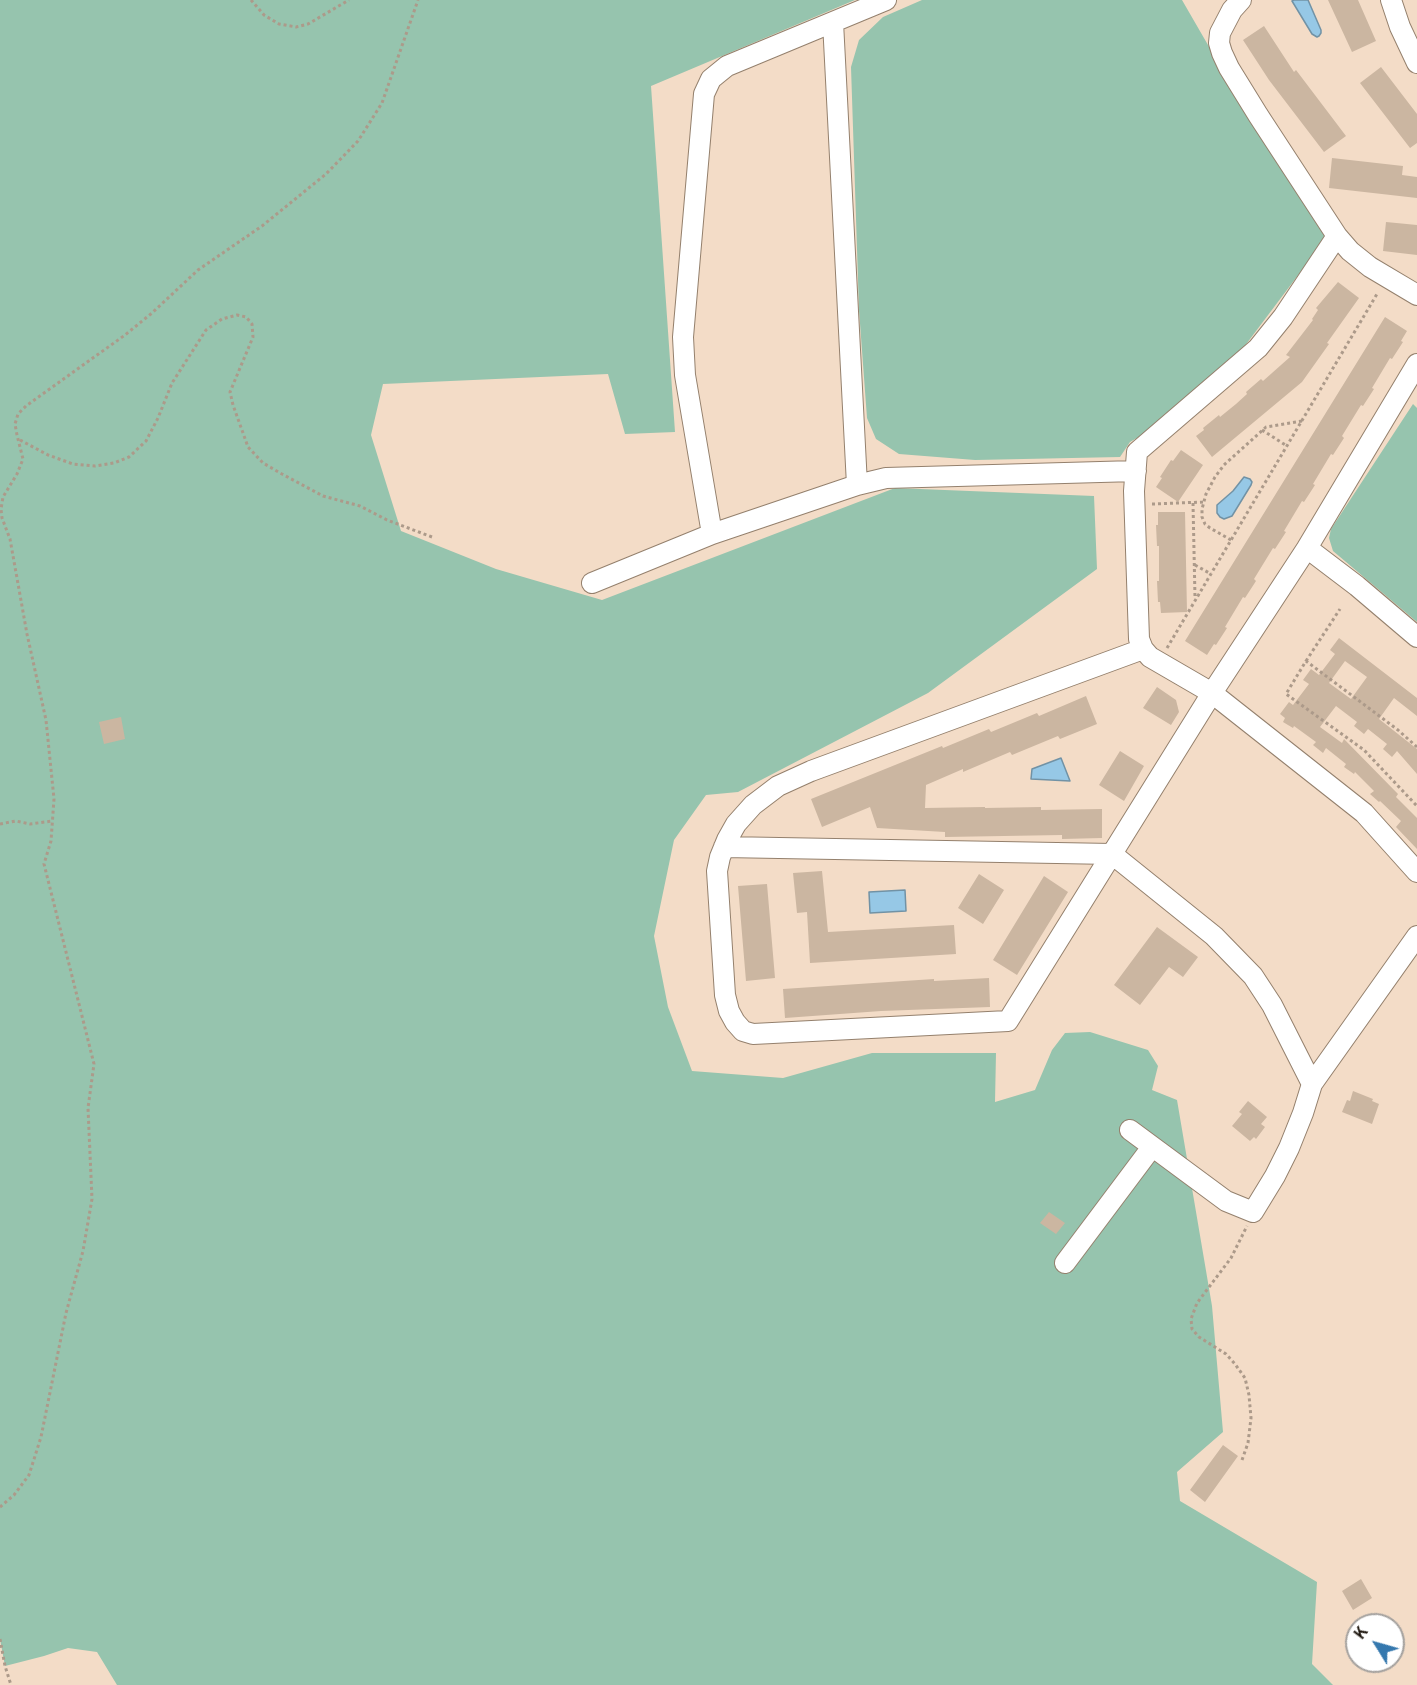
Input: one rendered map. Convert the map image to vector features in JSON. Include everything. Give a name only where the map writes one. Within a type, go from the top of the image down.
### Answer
[{"type":"street","points":[[712,534],[685,375],[683,337],[704,94],[711,79],[727,66],[886,0]]},
{"type":"street","points":[[1241,0],[1232,10],[1220,33],[1219,43],[1229,68],[1337,236],[1350,251],[1370,267],[1417,295]]},
{"type":"street","points":[[1391,0],[1400,27],[1417,63]]},
{"type":"street","points":[[833,22],[857,485]]},
{"type":"street","points":[[1337,236],[1269,335],[1243,362],[1137,452],[1134,491],[1139,639],[1143,649],[1150,657],[1212,693],[1364,813],[1417,872]]},
{"type":"street","points":[[1143,649],[811,771],[778,786],[753,805],[736,824],[724,847],[717,871],[725,995],[729,1011],[743,1031],[753,1034],[1008,1021],[1212,693],[1411,389],[1417,364]]},
{"type":"street","points":[[592,583],[712,534],[857,485],[886,478],[1136,471]]},
{"type":"street","points":[[1307,548],[1357,586],[1417,637]]},
{"type":"street","points":[[724,847],[1112,854],[1214,936],[1253,976],[1272,1005],[1312,1084]]},
{"type":"street","points":[[1130,1130],[1226,1201],[1253,1212],[1289,1148],[1312,1084],[1417,936]]},
{"type":"street","points":[[1065,1263],[1152,1147]]},
{"type":"path","points":[[251,0],[264,15],[279,24],[296,27],[308,24],[349,0]]},
{"type":"path","points":[[0,1507],[14,1495],[29,1475],[41,1437],[66,1313],[83,1251],[92,1199],[88,1108],[94,1064],[44,864],[51,841],[54,800],[46,720],[27,634],[10,539],[1,509],[3,496],[17,474],[23,459],[15,424],[18,414],[26,406],[125,335],[198,270],[262,225],[326,174],[357,141],[382,103],[418,0]]},
{"type":"path","points":[[1167,648],[1377,294]]},
{"type":"path","points":[[18,439],[48,455],[73,464],[95,466],[114,463],[129,457],[146,441],[172,383],[206,330],[222,319],[237,315],[246,317],[252,324],[253,336],[230,392],[248,447],[263,463],[323,496],[360,506],[387,520],[432,537]]},
{"type":"path","points":[[1231,540],[1206,524],[1202,517],[1203,502],[1215,477],[1224,465],[1266,427],[1302,421]]},
{"type":"path","points":[[1262,430],[1287,446]]},
{"type":"path","points":[[1152,504],[1203,502]]},
{"type":"path","points":[[1193,503],[1196,600]]},
{"type":"path","points":[[1195,565],[1211,574]]},
{"type":"path","points":[[1340,609],[1286,694],[1364,750],[1417,806]]},
{"type":"path","points":[[1306,661],[1398,730],[1417,747]]},
{"type":"path","points":[[0,824],[16,821],[30,824],[52,822]]},
{"type":"path","points":[[1242,1460],[1248,1443],[1251,1418],[1245,1378],[1226,1354],[1199,1337],[1192,1329],[1191,1319],[1197,1303],[1231,1258],[1253,1212]]},
{"type":"path","points":[[0,1639],[11,1685]]},
{"type":"green space","points":[[0,0],[855,0],[651,86],[675,432],[625,434],[608,374],[383,384],[371,435],[401,531],[496,569],[602,600],[895,488],[1094,496],[1097,569],[928,693],[738,792],[706,795],[674,840],[654,936],[668,1007],[692,1071],[783,1078],[872,1053],[996,1053],[995,1102],[1035,1090],[1052,1050],[1065,1033],[1090,1032],[1148,1050],[1158,1066],[1152,1090],[1177,1100],[1212,1306],[1223,1432],[1177,1472],[1180,1501],[1317,1582],[1312,1664],[1333,1685],[117,1685],[97,1652],[68,1648],[5,1666],[0,1639]]},
{"type":"green space","points":[[922,0],[1182,0],[1208,45],[1318,217],[1326,238],[1241,351],[1154,428],[1130,442],[1120,457],[975,460],[899,454],[876,439],[867,418],[859,310],[851,67],[859,40],[883,17]]},
{"type":"green space","points":[[1413,404],[1417,408],[1417,622],[1333,551],[1329,538],[1331,529]]},
{"type":"water","points":[[1308,0],[1321,30],[1319,36],[1312,34],[1292,1]]},
{"type":"water","points":[[1244,477],[1250,479],[1251,485],[1232,516],[1224,519],[1220,517],[1217,513],[1217,505]]},
{"type":"water","points":[[1061,758],[1070,781],[1031,779],[1032,769]]},
{"type":"water","points":[[905,890],[906,911],[870,913],[869,892]]},
{"type":"building","points":[[1328,0],[1358,0],[1376,41],[1352,52]]},
{"type":"building","points":[[1264,26],[1294,72],[1296,70],[1346,136],[1324,152],[1269,80],[1243,40]]},
{"type":"building","points":[[1381,67],[1417,114],[1417,143],[1410,148],[1360,83]]},
{"type":"building","points":[[1332,158],[1403,166],[1402,175],[1417,177],[1417,198],[1329,188]]},
{"type":"building","points":[[1386,222],[1417,225],[1417,255],[1383,251]]},
{"type":"building","points":[[1338,282],[1359,298],[1302,382],[1212,457],[1196,436],[1219,415],[1220,417],[1236,404],[1261,379],[1263,381],[1290,357],[1286,355],[1313,320],[1318,310],[1316,308]]},
{"type":"building","points":[[1385,317],[1407,331],[1401,341],[1403,342],[1392,359],[1390,358],[1363,406],[1361,405],[1342,436],[1344,438],[1333,455],[1331,454],[1313,484],[1315,485],[1304,502],[1302,501],[1284,531],[1286,532],[1275,549],[1273,548],[1254,579],[1256,581],[1245,598],[1243,597],[1225,627],[1227,628],[1207,655],[1185,641]]},
{"type":"building","points":[[1181,450],[1203,465],[1178,502],[1156,487],[1171,460],[1173,461]]},
{"type":"building","points":[[1158,512],[1185,512],[1187,612],[1161,613],[1157,581],[1159,581],[1159,546],[1157,546],[1156,525],[1158,525]]},
{"type":"building","points":[[1339,638],[1417,698],[1417,716],[1394,698],[1379,719],[1417,749],[1417,774],[1397,751],[1392,757],[1383,749],[1387,744],[1368,729],[1364,734],[1354,726],[1357,722],[1336,706],[1320,727],[1342,743],[1344,739],[1398,794],[1396,797],[1417,818],[1417,849],[1396,827],[1401,821],[1370,794],[1374,791],[1355,772],[1354,774],[1344,767],[1346,764],[1326,748],[1323,753],[1313,745],[1316,742],[1294,726],[1293,728],[1283,722],[1285,718],[1280,714],[1289,702],[1293,705],[1309,684],[1303,680],[1311,669],[1319,675],[1335,654],[1330,650]],"holes":[[[1345,661],[1367,677],[1351,699],[1329,683]]]},
{"type":"building","points":[[1157,687],[1176,700],[1179,712],[1171,725],[1143,708]]},
{"type":"building","points":[[1086,696],[1097,724],[1060,739],[1058,736],[1012,755],[1010,752],[926,785],[925,808],[1102,809],[1102,838],[1062,839],[1062,835],[945,837],[945,832],[877,828],[870,807],[822,827],[811,799],[942,746],[943,748],[989,729],[991,732],[1037,713],[1039,716]]},
{"type":"building","points":[[121,717],[125,739],[104,744],[99,722]]},
{"type":"building","points":[[1120,751],[1144,766],[1124,801],[1099,785]]},
{"type":"building","points":[[822,871],[828,932],[954,925],[956,954],[810,963],[807,912],[797,913],[793,873]]},
{"type":"building","points":[[979,874],[1004,890],[983,924],[958,908]]},
{"type":"building","points":[[1044,876],[1068,892],[1017,975],[993,960]]},
{"type":"building","points":[[767,884],[775,978],[746,981],[738,886]]},
{"type":"building","points":[[1157,927],[1198,957],[1183,977],[1169,967],[1140,1005],[1114,985]]},
{"type":"building","points":[[989,978],[990,1007],[881,1011],[785,1018],[783,989],[934,979],[934,981]]},
{"type":"building","points":[[1353,1091],[1379,1104],[1372,1124],[1342,1112],[1347,1100],[1350,1101]]},
{"type":"building","points":[[1248,1101],[1267,1117],[1261,1124],[1265,1127],[1256,1139],[1254,1137],[1250,1141],[1232,1126],[1242,1114],[1239,1112]]},
{"type":"building","points":[[1049,1212],[1065,1223],[1056,1234],[1040,1223]]},
{"type":"building","points":[[1223,1445],[1238,1456],[1205,1502],[1190,1490]]},
{"type":"building","points":[[1361,1579],[1372,1598],[1353,1610],[1342,1591]]}]
